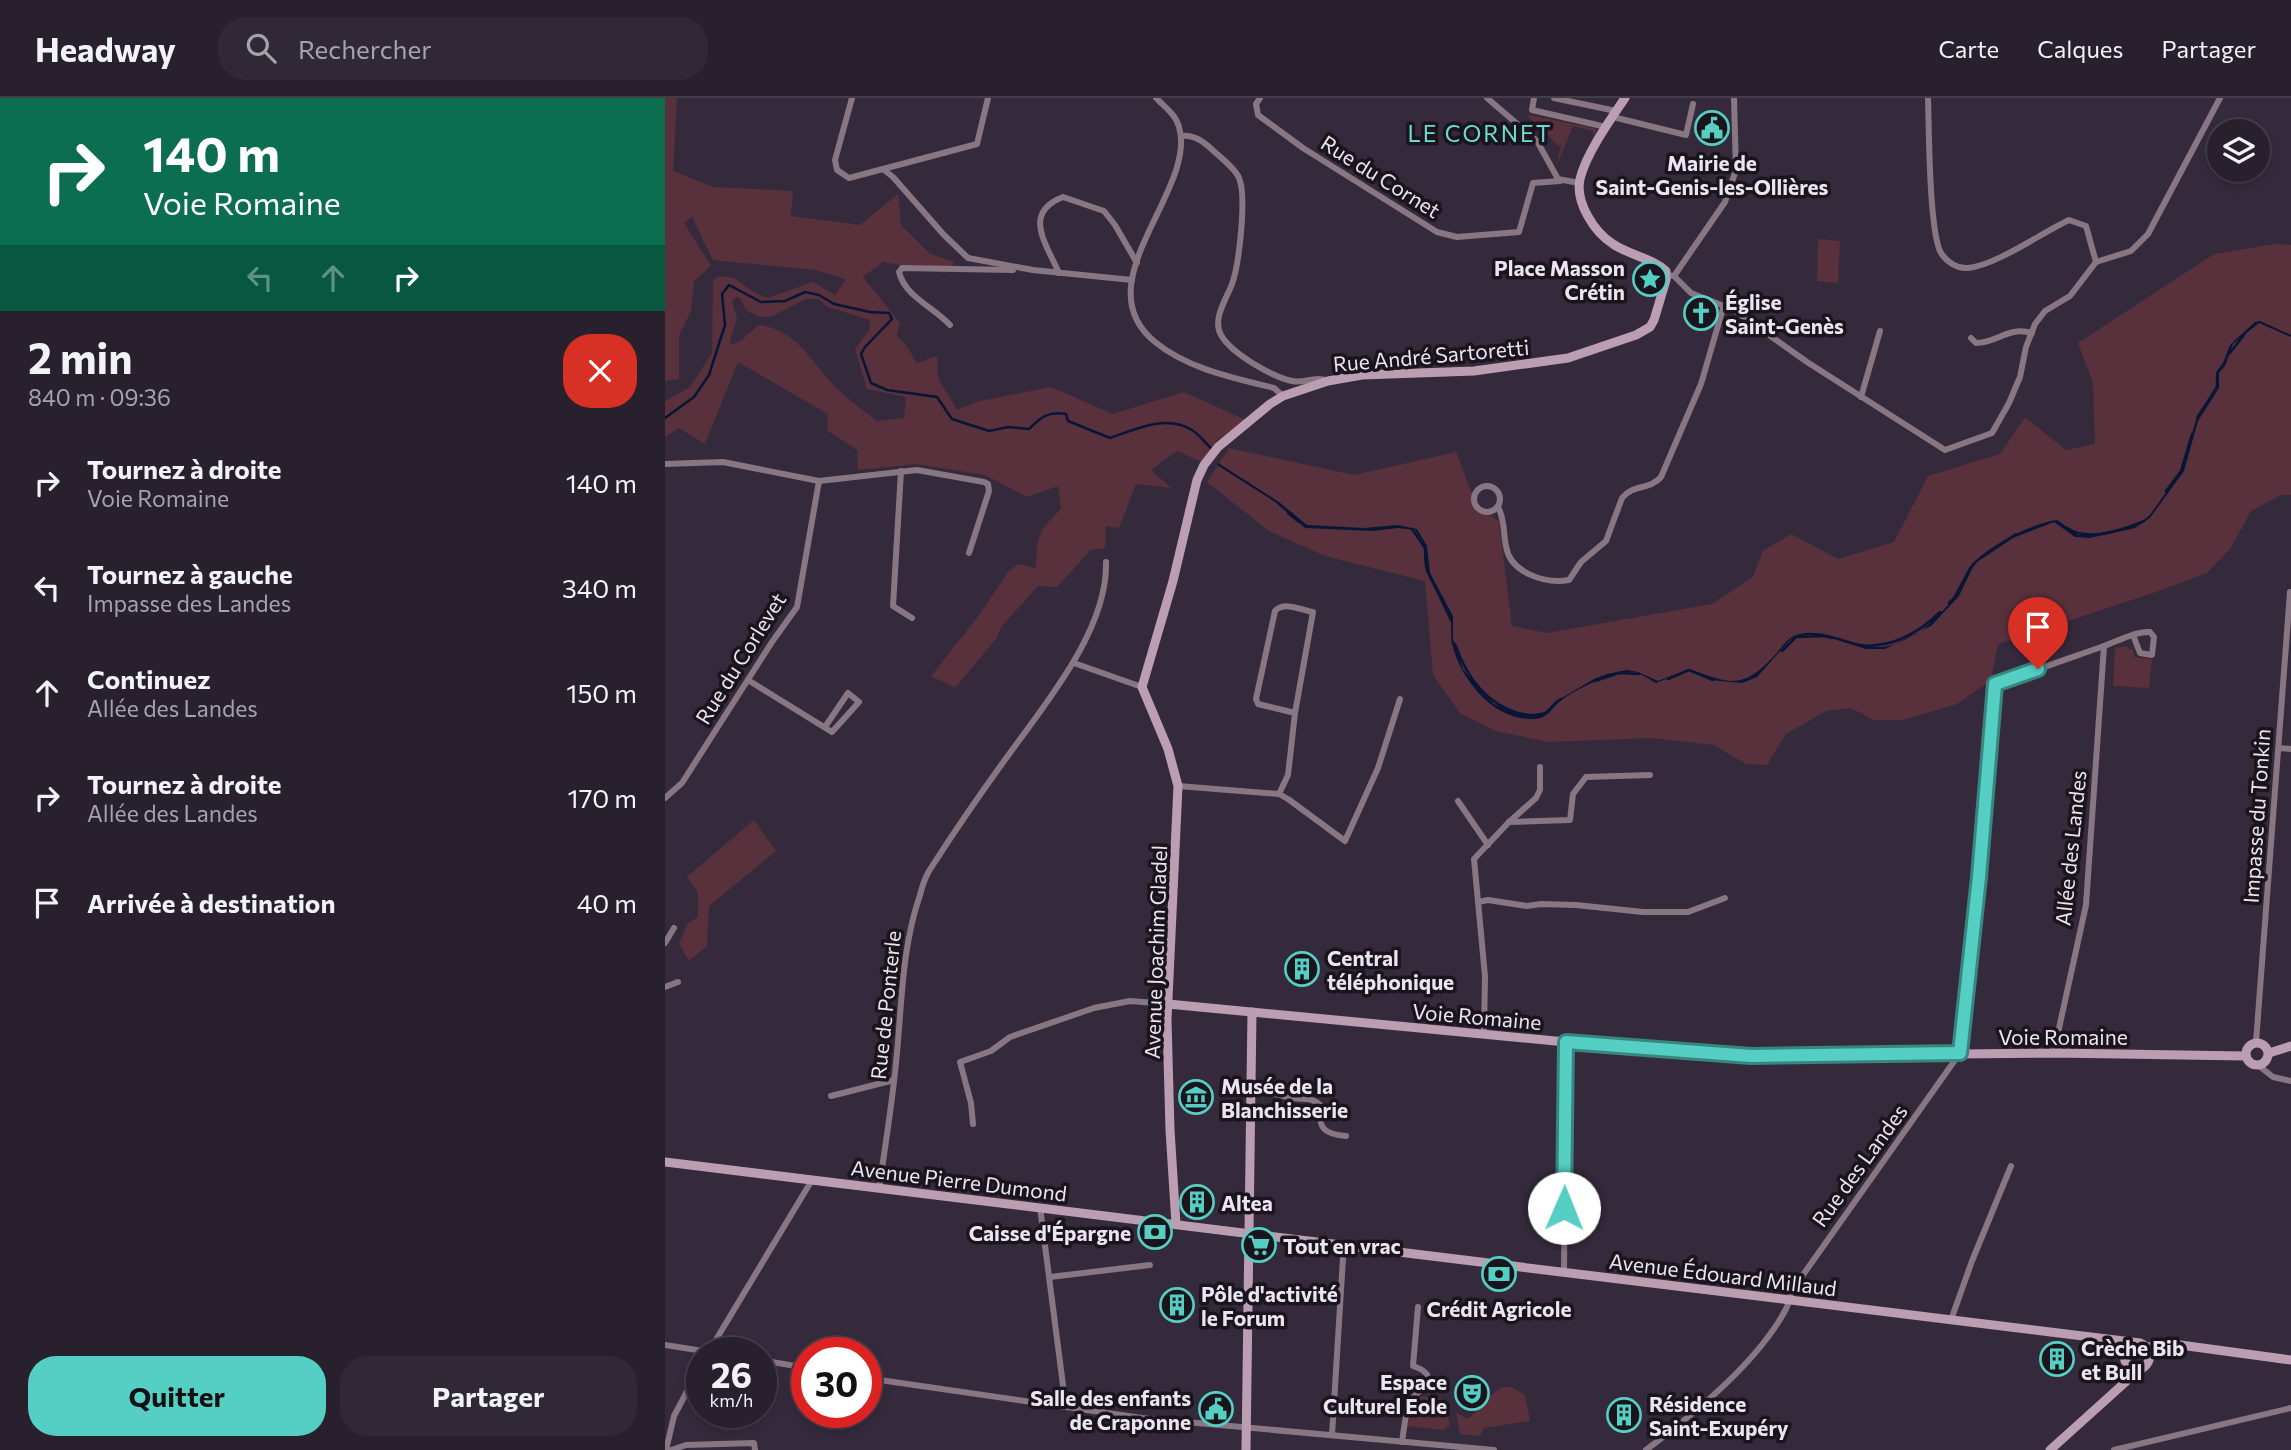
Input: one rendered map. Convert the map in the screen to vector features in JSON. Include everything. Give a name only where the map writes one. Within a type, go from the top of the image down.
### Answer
[{"type":"street","points":[[852,98],[835,160],[837,170],[849,178],[977,144],[988,98]]},
{"type":"street","points":[[1157,98],[1176,119],[1181,136],[1180,155],[1136,263],[1131,299],[1135,317],[1156,343],[1196,366],[1274,388],[1283,396]]},
{"type":"street","name":"Rue du Cornet","points":[[1259,98],[1256,104],[1258,115],[1303,148],[1437,232],[1457,237],[1520,232],[1533,183],[1560,181]]},
{"type":"street","points":[[1487,98],[1537,141],[1560,181],[1579,183]]},
{"type":"street","points":[[1534,98],[1532,110],[1607,127]]},
{"type":"street","points":[[1554,98],[1686,135],[1693,104]]},
{"type":"street","points":[[1625,98],[1586,163],[1579,183],[1587,214],[1598,232],[1616,246],[1662,267],[1691,293],[1724,305],[1945,450],[1992,433],[2020,377],[2035,324],[2045,311],[2070,296],[2096,262],[2131,251],[2148,234],[2220,98]]},
{"type":"street","points":[[1671,276],[1725,202],[1736,170],[1734,98]]},
{"type":"street","points":[[1928,98],[1933,203],[1942,255],[1956,267],[1969,268],[2001,256],[2069,220],[2086,226],[2096,262]]},
{"type":"street","points":[[1181,136],[1190,135],[1209,147],[1239,177],[1241,226],[1236,269],[1218,317],[1220,333],[1225,341],[1251,362],[1289,380],[1299,382],[1320,377],[1328,380]]},
{"type":"street","points":[[883,169],[968,258],[1033,270],[1132,280]]},
{"type":"street","points":[[1059,273],[1040,229],[1040,215],[1048,203],[1063,197],[1104,211],[1136,263]]},
{"type":"street","points":[[950,325],[938,312],[911,294],[900,277],[902,268],[1033,270]]},
{"type":"street","name":"Rue André Sartoretti","points":[[1142,687],[1176,569],[1197,480],[1215,450],[1270,404],[1283,396],[1328,380],[1362,375],[1474,371],[1568,359],[1584,354],[1636,335],[1650,327],[1671,276]]},
{"type":"street","points":[[1498,507],[1486,512],[1478,509],[1474,501],[1478,489],[1486,486],[1498,491],[1501,499],[1498,507],[1504,518],[1506,549],[1515,565],[1532,576],[1557,582],[1569,580],[1581,562],[1606,541],[1626,492],[1632,488],[1655,484],[1661,477],[1701,384],[1724,305]]},
{"type":"street","points":[[1861,397],[1880,331]]},
{"type":"street","points":[[1971,338],[1976,344],[1983,344],[2010,332],[2032,334]]},
{"type":"street","points":[[665,464],[723,462],[820,481],[917,470],[988,484],[989,491],[969,553]]},
{"type":"street","points":[[901,471],[893,606],[912,618]]},
{"type":"street","name":"Rue du Corlevet","points":[[665,798],[682,783],[797,607],[820,481]]},
{"type":"street","name":"Rue de Ponterle","points":[[879,1189],[894,1080],[905,953],[914,913],[927,875],[972,805],[1074,663],[1104,591],[1107,579],[1106,562]]},
{"type":"street","name":"Impasse du Tonkin","points":[[2256,1042],[2290,592]]},
{"type":"street","points":[[1279,794],[1288,775],[1295,713],[1313,612],[1285,606],[1275,611],[1256,699],[1258,704],[1265,708],[1295,713]]},
{"type":"street","points":[[1960,1053],[1979,877],[1995,684],[2133,635]]},
{"type":"street","name":"Allée des Landes","points":[[2056,1053],[2056,1042],[2086,905],[2104,646]]},
{"type":"street","points":[[1074,663],[1142,687]]},
{"type":"street","points":[[748,680],[832,732],[859,702],[848,693],[825,727]]},
{"type":"street","name":"Avenue Joachim Gladel","points":[[1142,687],[1171,759],[1178,786],[1168,1004],[1170,1130],[1176,1224]]},
{"type":"street","points":[[1178,786],[1279,794],[1345,841],[1378,768],[1400,699]]},
{"type":"street","points":[[2279,748],[2291,748]]},
{"type":"street","points":[[1484,1034],[1485,976],[1474,859],[1536,798],[1540,767]]},
{"type":"street","points":[[1509,822],[1570,820],[1573,794],[1586,777],[1650,775]]},
{"type":"street","points":[[1458,801],[1488,845]]},
{"type":"street","points":[[1478,902],[1488,900],[1527,906],[1564,905],[1643,912],[1688,912],[1725,898]]},
{"type":"street","points":[[665,943],[674,928]]},
{"type":"street","points":[[665,987],[678,982]]},
{"type":"street","points":[[973,1124],[971,1103],[960,1062],[991,1051],[1010,1037],[1094,1008],[1130,1000],[1168,1004]]},
{"type":"street","name":"Voie Romaine","points":[[1168,1004],[1566,1042],[1751,1056],[2056,1053],[2246,1056]]},
{"type":"street","points":[[1246,1450],[1252,1012]]},
{"type":"street","points":[[1564,1273],[1566,1042]]},
{"type":"street","points":[[2269,1053],[2263,1044],[2256,1042],[2247,1049],[2246,1056],[2249,1062],[2259,1065],[2273,1077],[2291,1081]]},
{"type":"street","points":[[2269,1053],[2291,1046]]},
{"type":"street","name":"Rue des Landes","points":[[1646,1450],[1694,1413],[1764,1342],[1787,1307],[1793,1289],[1960,1053]]},
{"type":"street","points":[[2259,1065],[2266,1061],[2269,1053]]},
{"type":"street","points":[[831,1096],[894,1080]]},
{"type":"street","points":[[1251,1090],[1314,1100],[1320,1105],[1320,1123],[1325,1130],[1331,1135],[1346,1136]]},
{"type":"street","name":"Avenue Pierre Dumond","points":[[665,1162],[1248,1233]]},
{"type":"street","points":[[1951,1320],[2011,1166]]},
{"type":"street","points":[[720,1337],[812,1180]]},
{"type":"street","points":[[1040,1207],[1064,1393],[1062,1407]]},
{"type":"street","name":"Avenue Édouard Millaud","points":[[1248,1233],[1789,1298],[2132,1343]]},
{"type":"street","points":[[1332,1435],[1343,1258],[1339,1245]]},
{"type":"street","points":[[1343,1258],[1354,1247]]},
{"type":"street","points":[[1050,1277],[1150,1265]]},
{"type":"street","points":[[1402,1442],[1409,1404],[1427,1386],[1428,1380],[1424,1372],[1413,1366],[1418,1307]]},
{"type":"street","points":[[2109,1339],[2124,1353],[2127,1365],[2124,1385]]},
{"type":"street","points":[[2124,1353],[2132,1343],[2147,1347],[2173,1344],[2291,1360]]},
{"type":"street","points":[[2050,1450],[2150,1360],[2173,1344]]},
{"type":"street","points":[[665,1345],[686,1348]]},
{"type":"street","points":[[2147,1347],[2150,1360]]},
{"type":"street","points":[[2127,1365],[2140,1369]]},
{"type":"street","points":[[882,1380],[1142,1418],[1402,1442],[1415,1446],[1494,1450]]},
{"type":"street","points":[[686,1393],[674,1416],[669,1450],[687,1445],[754,1443],[755,1450]]},
{"type":"street","points":[[2114,1450],[2291,1408]]},
{"type":"shaded area","points":[[665,98],[677,98],[673,171],[713,187],[793,191],[791,216],[860,225],[898,194],[901,225],[930,254],[955,262],[945,273],[883,262],[863,277],[900,323],[897,335],[917,363],[937,356],[938,378],[957,410],[976,402],[1051,387],[1113,414],[1184,392],[1248,421],[1217,440],[1202,462],[1177,451],[1151,470],[1171,488],[1136,484],[1119,528],[1106,526],[1105,548],[1091,550],[1057,587],[1038,586],[1002,626],[996,639],[955,688],[931,676],[980,614],[1008,572],[1018,564],[1036,568],[1040,535],[1061,509],[1058,486],[1027,497],[985,475],[916,464],[858,470],[857,450],[827,430],[828,414],[738,362],[705,444],[679,428],[665,437],[665,401],[690,387],[712,353],[713,281],[719,276],[734,278],[755,293],[768,298],[813,282],[835,295],[846,279],[815,270],[713,260],[692,217],[684,223],[711,266],[694,281],[691,311],[679,336],[679,379],[665,381]],"holes":[[[739,297],[747,311],[761,317],[772,316],[806,299],[818,299],[828,307],[870,320],[869,330],[855,349],[867,389],[906,397],[904,418],[877,421],[842,393],[796,342],[773,328],[759,325],[739,342],[729,345],[737,318],[732,302],[735,298]]]},
{"type":"shaded area","points":[[1529,115],[1597,129],[1594,136],[1593,131],[1573,126],[1556,167],[1561,145],[1528,117]]},
{"type":"shaded area","points":[[1818,239],[1840,241],[1838,283],[1817,281]]},
{"type":"shaded area","points":[[2275,244],[2291,245],[2291,495],[2281,495],[2251,511],[2230,549],[2207,573],[1998,644],[1991,680],[1957,704],[1903,720],[1874,720],[1851,708],[1826,711],[1786,734],[1767,765],[1746,764],[1714,745],[1651,738],[1548,742],[1496,731],[1461,714],[1433,675],[1425,581],[1325,556],[1269,531],[1207,482],[1229,448],[1354,475],[1456,452],[1478,509],[1499,521],[1512,626],[1547,633],[1712,604],[1753,577],[1763,551],[1791,534],[1838,559],[1894,542],[1928,476],[2000,454],[2025,417],[2066,450],[2095,444],[2093,383],[2078,343],[2214,254]]},
{"type":"shaded area","points":[[2127,646],[2129,650],[2133,649],[2134,657],[2152,659],[2149,688],[2113,686],[2115,648]]},
{"type":"shaded area","points":[[754,820],[776,851],[709,906],[707,946],[689,961],[679,944],[687,924],[698,917],[698,893],[687,877]]},
{"type":"shaded area","points":[[1503,1387],[1511,1387],[1525,1395],[1530,1421],[1484,1428],[1480,1436],[1460,1434],[1456,1412],[1467,1419]]},
{"type":"shaded area","points":[[1418,1396],[1443,1399],[1450,1425],[1443,1430],[1407,1426]]},
{"type":"water","points":[[2260,321],[2291,335],[2259,323],[2233,344],[2225,366],[2219,373],[2219,388],[2198,421],[2184,471],[2150,518],[2135,528],[2090,538],[2075,537],[2054,522],[2013,538],[1977,562],[1959,596],[1931,626],[1921,631],[1956,596],[1972,564],[2011,536],[2057,520],[2078,535],[2091,535],[2136,526],[2150,515],[2181,471],[2196,420],[2216,390],[2216,372],[2230,345],[2255,322]]},
{"type":"water","points":[[1218,463],[1279,502],[1307,525],[1364,528],[1398,525],[1417,529],[1427,546],[1430,573],[1453,616],[1453,639],[1463,669],[1494,704],[1512,712],[1534,716],[1543,714],[1555,702],[1594,679],[1627,670],[1638,672],[1658,681],[1689,669],[1725,680],[1743,679],[1763,667],[1789,639],[1802,633],[1825,634],[1871,646],[1886,647],[1895,644],[1885,649],[1866,649],[1824,636],[1808,635],[1791,639],[1757,677],[1742,683],[1710,680],[1689,670],[1656,683],[1640,674],[1628,672],[1581,688],[1561,700],[1543,717],[1518,718],[1492,705],[1471,684],[1463,671],[1452,644],[1450,617],[1428,576],[1423,547],[1415,530],[1305,528],[1275,502],[1217,465]]},
{"type":"waterway","points":[[665,418],[694,397],[709,375],[725,325],[722,294],[729,285],[761,302],[785,301],[805,292],[819,295],[834,304],[889,313],[892,319],[861,354],[871,383],[887,390],[937,397],[952,419],[989,431],[1008,427],[1029,429],[1045,416],[1054,413],[1066,414],[1068,421],[1110,438],[1141,427],[1172,423],[1192,430],[1213,450]]},
{"type":"waterway","points":[[2229,354],[2244,335]]},
{"type":"waterway","points":[[2197,418],[2217,387],[2217,378]]},
{"type":"waterway","points":[[2166,491],[2181,471],[2192,434]]},
{"type":"waterway","points":[[1288,513],[1299,522]]},
{"type":"waterway","points":[[2067,528],[2075,532],[2095,534],[2116,531],[2144,521]]},
{"type":"waterway","points":[[1412,529],[1426,553]]},
{"type":"waterway","points":[[2001,544],[2016,534]]},
{"type":"waterway","points":[[1949,603],[1971,567]]},
{"type":"waterway","points":[[1427,570],[1451,620]]},
{"type":"waterway","points":[[1859,645],[1881,645],[1903,638],[1940,612]]},
{"type":"waterway","points":[[1782,651],[1796,637],[1832,638]]},
{"type":"waterway","points":[[1455,644],[1478,687],[1506,708],[1521,714],[1539,715],[1547,712],[1561,699]]},
{"type":"waterway","points":[[1668,679],[1689,670],[1713,680]]},
{"type":"waterway","points":[[1595,681],[1619,673],[1639,674]]},
{"type":"place","name":"Mairie de Saint-Genis-les-Ollières","points":[[1712,128]]},
{"type":"place","name":"Place Masson Crétin","points":[[1650,279]]},
{"type":"place","name":"Église Saint-Genès","points":[[1701,313]]},
{"type":"place","name":"Central téléphonique","points":[[1302,969]]},
{"type":"place","name":"Musée de la Blanchisserie","points":[[1196,1097]]},
{"type":"place","name":"Altea","points":[[1197,1202]]},
{"type":"place","name":"Caisse d'Épargne","points":[[1155,1232]]},
{"type":"place","name":"Tout en vrac","points":[[1259,1245]]},
{"type":"place","name":"Crédit Agricole","points":[[1499,1274]]},
{"type":"place","name":"Pôle d'activité le Forum","points":[[1177,1305]]},
{"type":"place","name":"Crèche Bib et Bull","points":[[2057,1359]]},
{"type":"place","name":"Espace Culturel Eole","points":[[1472,1393]]},
{"type":"place","name":"Salle des enfants de Craponne","points":[[1216,1409]]},
{"type":"place","name":"Résidence Saint-Exupéry","points":[[1624,1415]]},
{"type":"district","name":"LE CORNET","points":[[1480,133]]},
{"type":"route","points":[[1564,1208],[1566,1042],[1751,1056],[1960,1053],[1979,877],[1995,684],[2038,669]]}]
